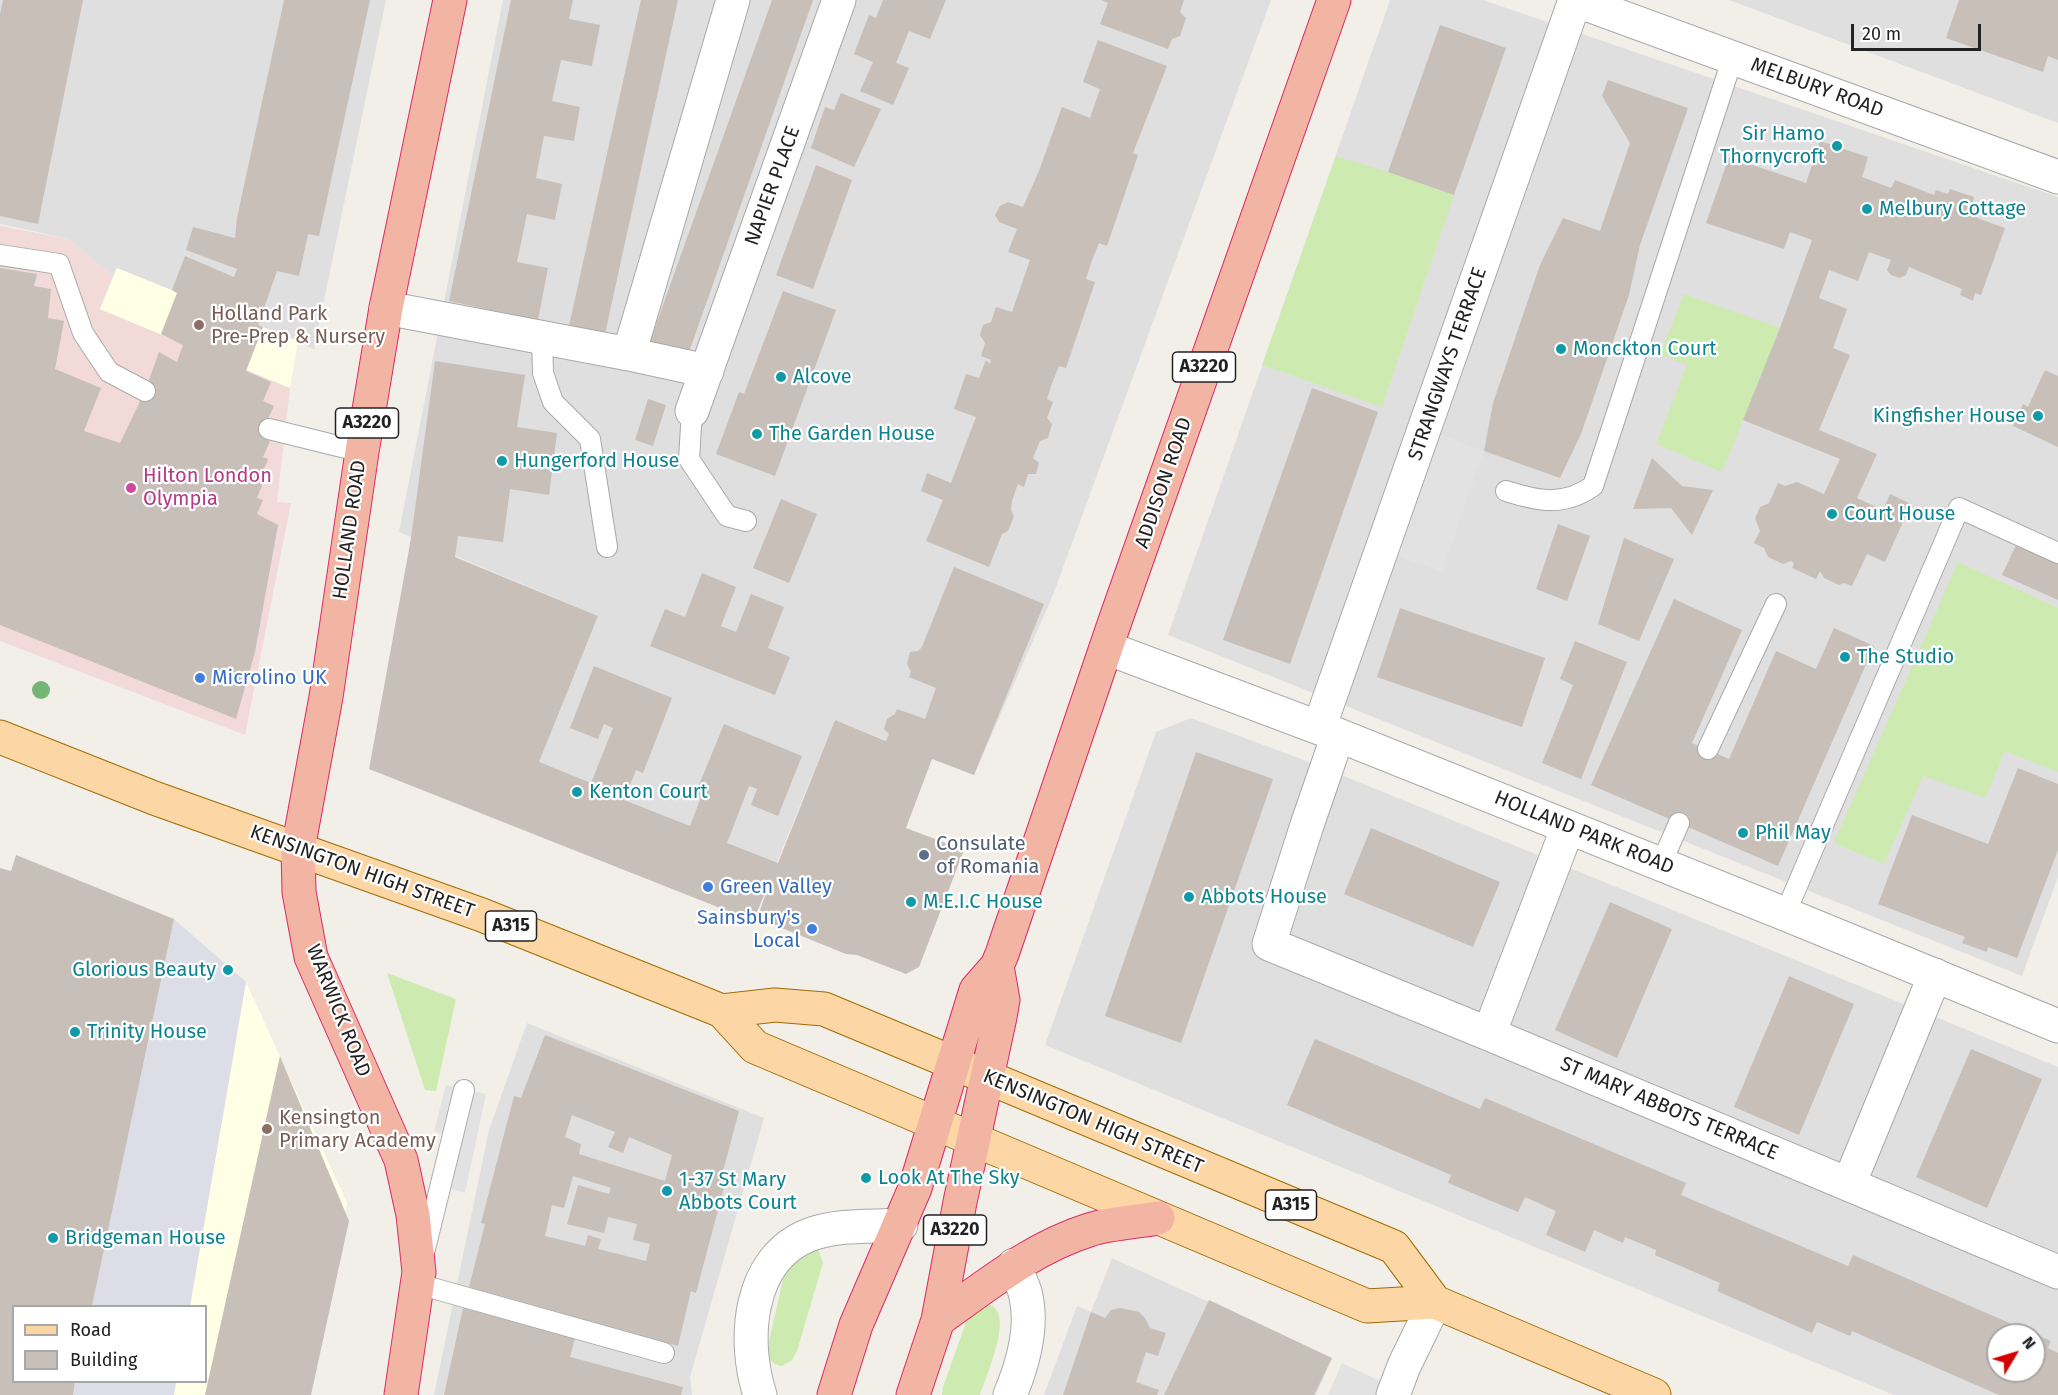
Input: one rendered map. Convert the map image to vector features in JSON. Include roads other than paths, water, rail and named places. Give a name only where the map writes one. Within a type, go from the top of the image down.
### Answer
[{"type":"highway","name":"HOLLAND ROAD","points":[[298,849],[326,697],[386,308],[450,0]]},
{"type":"highway","name":"ADDISON ROAD","points":[[935,1123],[976,990],[997,966],[1237,272],[1334,0]]},
{"type":"highway","name":"WARWICK ROAD","points":[[298,849],[299,892],[311,957],[401,1160],[413,1215],[418,1278],[401,1395]]},
{"type":"highway","name":"ADDISON ROAD","points":[[974,1140],[1003,1000],[997,966]]},
{"type":"highway","name":"A3220","points":[[834,1395],[856,1325],[915,1188],[935,1123]]},
{"type":"highway","name":"A3220","points":[[913,1395],[938,1320],[974,1140]]},
{"type":"highway","points":[[938,1320],[1014,1265],[1063,1239],[1092,1229],[1158,1218]]},
{"type":"main road","name":"KENSINGTON HIGH STREET","points":[[0,737],[154,798],[482,915],[722,1011],[755,1047],[1367,1306],[1435,1302],[1654,1395]]},
{"type":"main road","name":"KENSINGTON HIGH STREET","points":[[722,1011],[775,1005],[824,1009],[1394,1247],[1435,1302]]},
{"type":"street","points":[[629,354],[734,0]]},
{"type":"street","name":"NAPIER PLACE","points":[[692,411],[839,0]]},
{"type":"street","name":"MELBURY ROAD","points":[[1575,0],[2058,177]]},
{"type":"street","name":"STRANGWAYS TERRACE","points":[[1329,732],[1575,0]]},
{"type":"street","points":[[386,308],[707,371]]},
{"type":"street","name":"HOLLAND PARK ROAD","points":[[1107,648],[1329,732],[2058,1026]]},
{"type":"street","name":"ST MARY ABBOTS TERRACE","points":[[1329,732],[1307,825],[1269,944],[2058,1272]]},
{"type":"street","points":[[1489,1034],[1568,827]]},
{"type":"street","points":[[1849,1184],[1935,975]]},
{"type":"street","name":"A3220","points":[[760,1395],[752,1359],[752,1327],[755,1297],[767,1269],[786,1250],[809,1235],[838,1228],[901,1225]]},
{"type":"street","points":[[1010,1395],[1022,1361],[1028,1326],[1025,1293],[1014,1265]]},
{"type":"street","points":[[1393,1395],[1404,1366],[1435,1302]]},
{"type":"lane","points":[[1506,490],[1535,500],[1556,500],[1578,496],[1593,486],[1733,57]]},
{"type":"lane","points":[[0,255],[60,264],[83,333],[109,372],[144,391]]},
{"type":"lane","points":[[542,337],[543,374],[553,402],[590,439],[607,547]]},
{"type":"lane","points":[[692,411],[689,459],[727,516],[746,521]]},
{"type":"lane","points":[[269,429],[362,452]]},
{"type":"lane","points":[[1785,914],[1959,508],[2058,553]]},
{"type":"lane","points":[[1708,749],[1776,604]]},
{"type":"lane","points":[[1661,864],[1679,823]]},
{"type":"lane","name":"WARWICK ROAD","points":[[418,1278],[464,1090]]},
{"type":"lane","points":[[418,1278],[664,1353]]},
{"type":"place","name":"Sir Hamo Thornycroft","points":[[1837,146]]},
{"type":"place","name":"Melbury Cottage","points":[[1867,209]]},
{"type":"place","name":"Holland Park Pre-Prep & Nursery","points":[[199,325]]},
{"type":"place","name":"Monckton Court","points":[[1561,349]]},
{"type":"place","name":"Alcove","points":[[781,377]]},
{"type":"place","name":"Kingfisher House","points":[[2038,416]]},
{"type":"place","name":"The Garden House","points":[[757,434]]},
{"type":"place","name":"Hungerford House","points":[[502,461]]},
{"type":"place","name":"Hilton London Olympia","points":[[131,488]]},
{"type":"place","name":"Court House","points":[[1832,514]]},
{"type":"place","name":"The Studio","points":[[1845,657]]},
{"type":"place","name":"Microlino UK","points":[[200,678]]},
{"type":"place","name":"Kenton Court","points":[[577,792]]},
{"type":"place","name":"Phil May","points":[[1743,833]]},
{"type":"place","name":"Consulate of Romania","points":[[924,855]]},
{"type":"place","name":"Green Valley","points":[[708,887]]},
{"type":"place","name":"Abbots House","points":[[1189,897]]},
{"type":"place","name":"M.E.I.C House","points":[[911,902]]},
{"type":"place","name":"Sainsbury's Local","points":[[812,929]]},
{"type":"place","name":"Glorious Beauty","points":[[228,970]]},
{"type":"place","name":"Trinity House","points":[[75,1032]]},
{"type":"place","name":"Kensington Primary Academy","points":[[267,1129]]},
{"type":"place","name":"Look At The Sky","points":[[866,1178]]},
{"type":"place","name":"1-37 St Mary Abbots Court","points":[[667,1191]]},
{"type":"place","name":"Bridgeman House","points":[[53,1238]]}]
